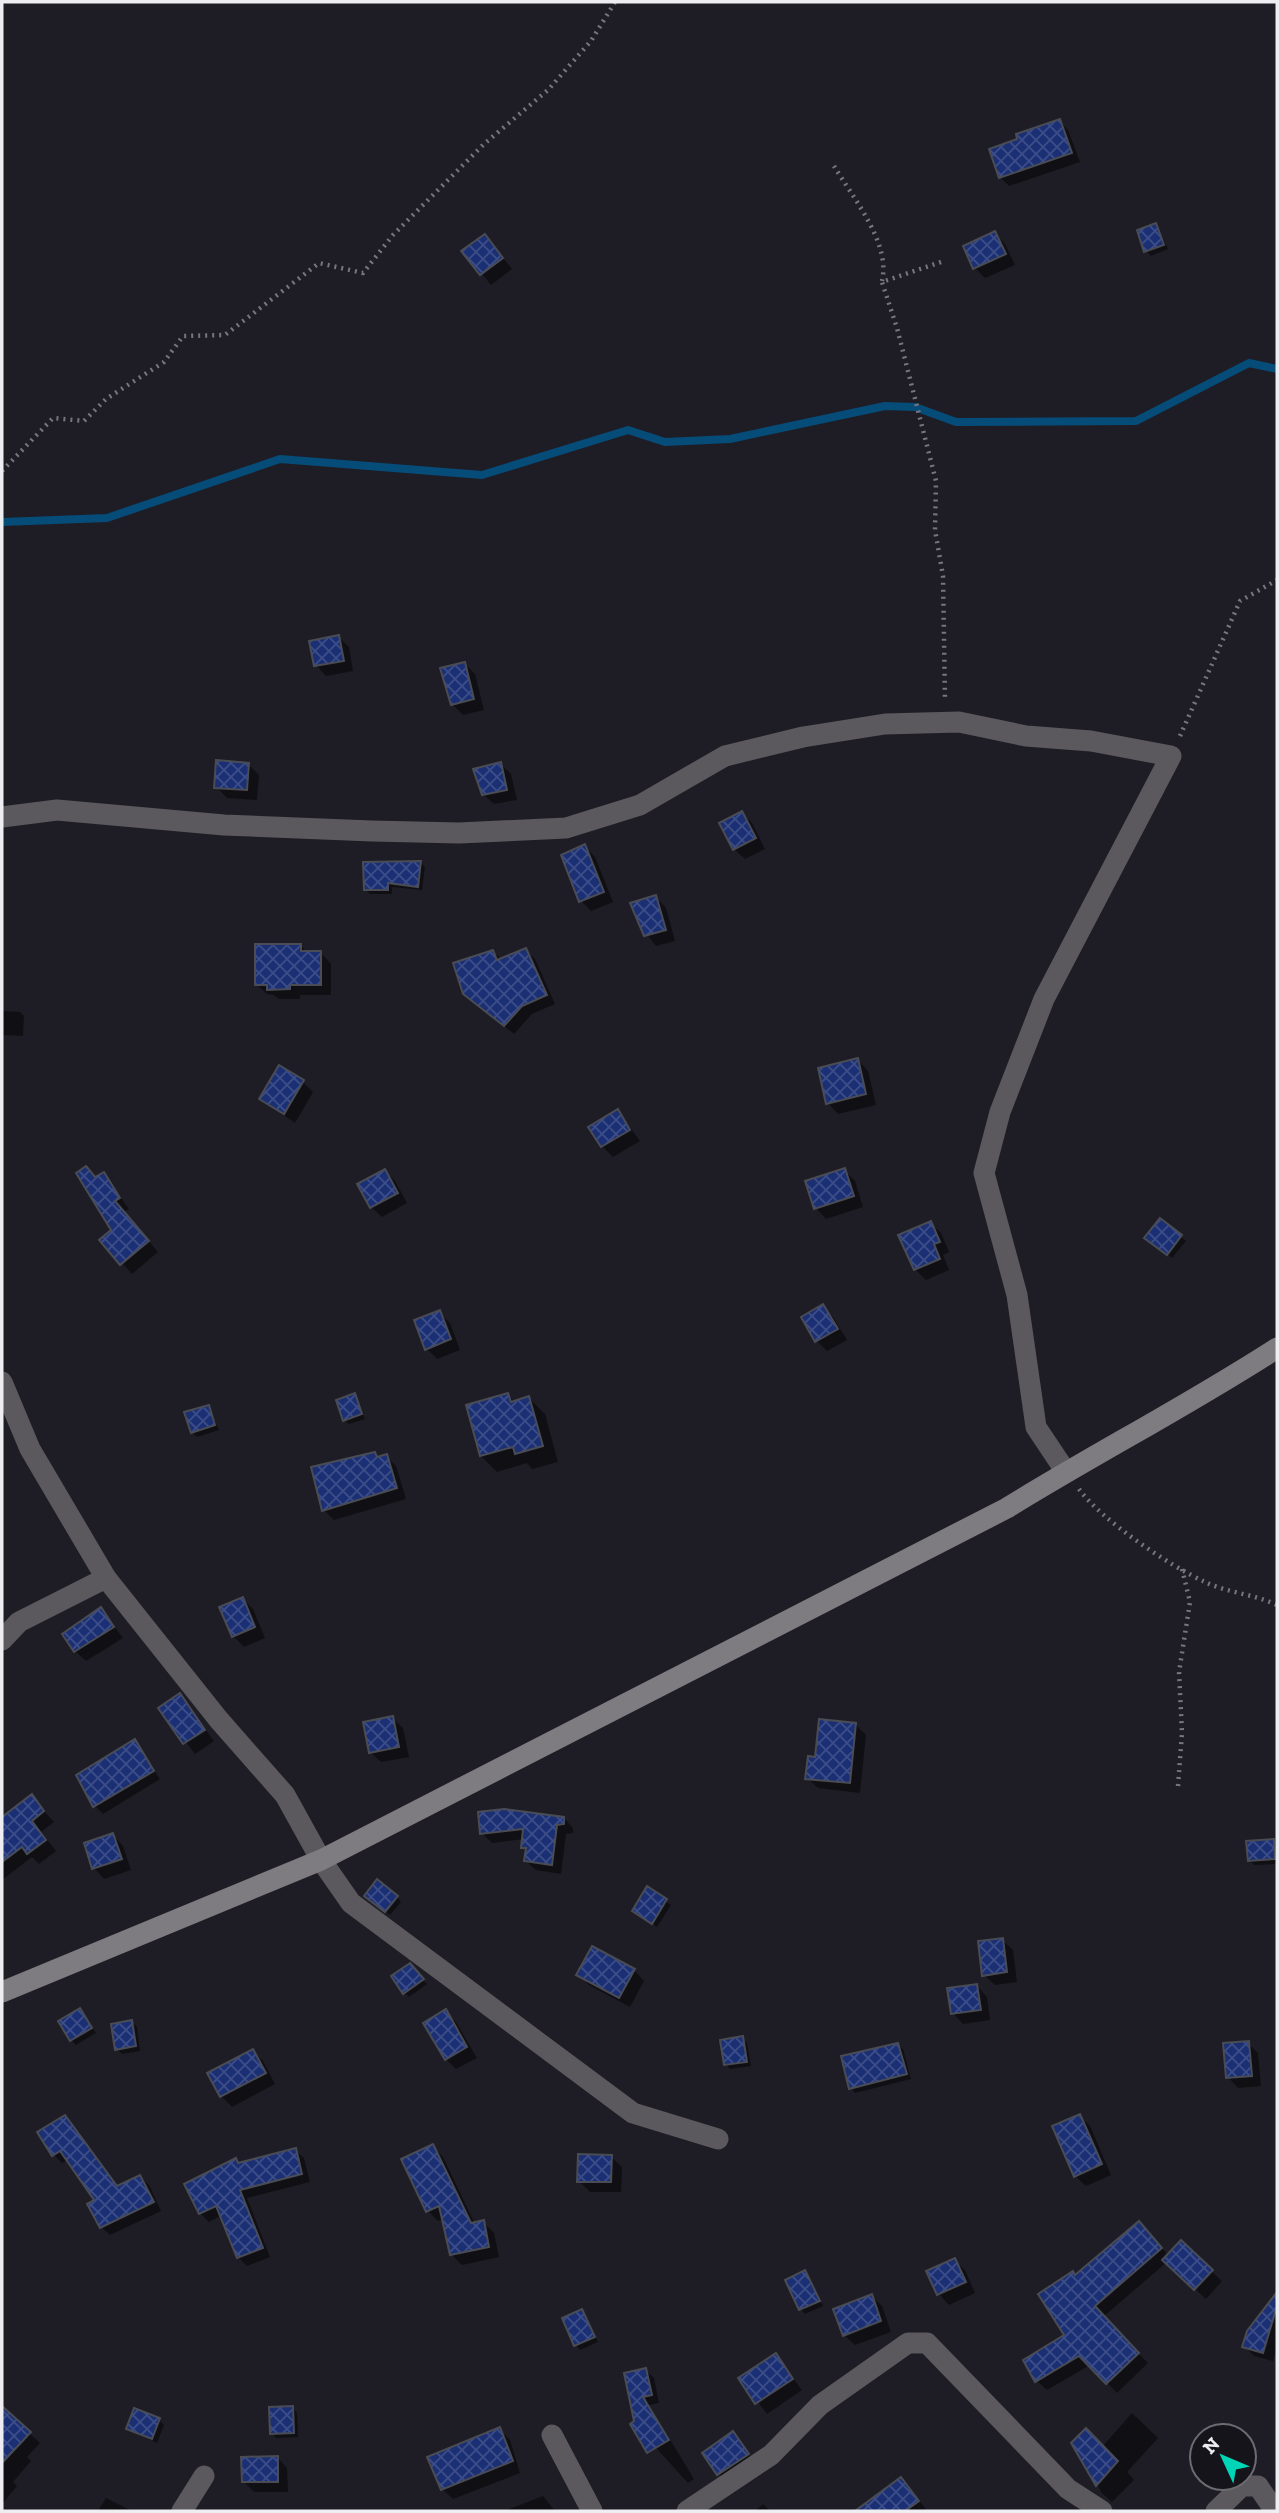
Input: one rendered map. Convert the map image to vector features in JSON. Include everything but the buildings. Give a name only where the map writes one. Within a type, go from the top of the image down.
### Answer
[{"type":"street","points":[[2,817],[57,810],[224,825],[372,831],[459,833],[566,828],[640,805],[725,756],[803,737],[885,724],[959,722],[1026,736],[1091,741],[1171,756],[1044,999],[1000,1112],[984,1173],[1017,1294],[1036,1427],[1066,1472]]},
{"type":"street","points":[[2,1992],[321,1860],[1007,1508],[1209,1392],[1277,1348]]},
{"type":"street","points":[[2,1382],[30,1449],[106,1578],[219,1720],[285,1795],[321,1860],[351,1903],[633,2113],[718,2140]]},
{"type":"street","points":[[2,1640],[19,1622],[106,1578]]},
{"type":"street","points":[[687,2511],[771,2455],[820,2405],[908,2343],[927,2343],[1068,2489],[1102,2511]]},
{"type":"street","points":[[552,2435],[592,2511]]},
{"type":"street","points":[[182,2511],[204,2476]]},
{"type":"street","points":[[1216,2511],[1242,2486],[1258,2486],[1275,2511]]},
{"type":"path","points":[[2,471],[53,418],[84,421],[106,399],[164,362],[183,336],[225,335],[319,263],[363,273],[393,235],[485,144],[548,90],[591,41],[615,2]]},
{"type":"path","points":[[834,166],[873,232],[885,268],[882,282],[897,328],[936,481],[935,530],[943,576],[946,652],[944,723]]},
{"type":"path","points":[[882,282],[942,261]]},
{"type":"path","points":[[1171,756],[1207,681],[1240,601],[1277,580]]},
{"type":"path","points":[[1066,1472],[1088,1501],[1154,1552],[1206,1583],[1277,1605]]},
{"type":"path","points":[[1178,1786],[1182,1733],[1179,1672],[1190,1602],[1182,1569]]},
{"type":"waterway","points":[[2,522],[107,518],[280,459],[482,475],[628,430],[665,442],[730,439],[885,406],[915,407],[956,422],[1136,421],[1249,363],[1277,369]]}]
